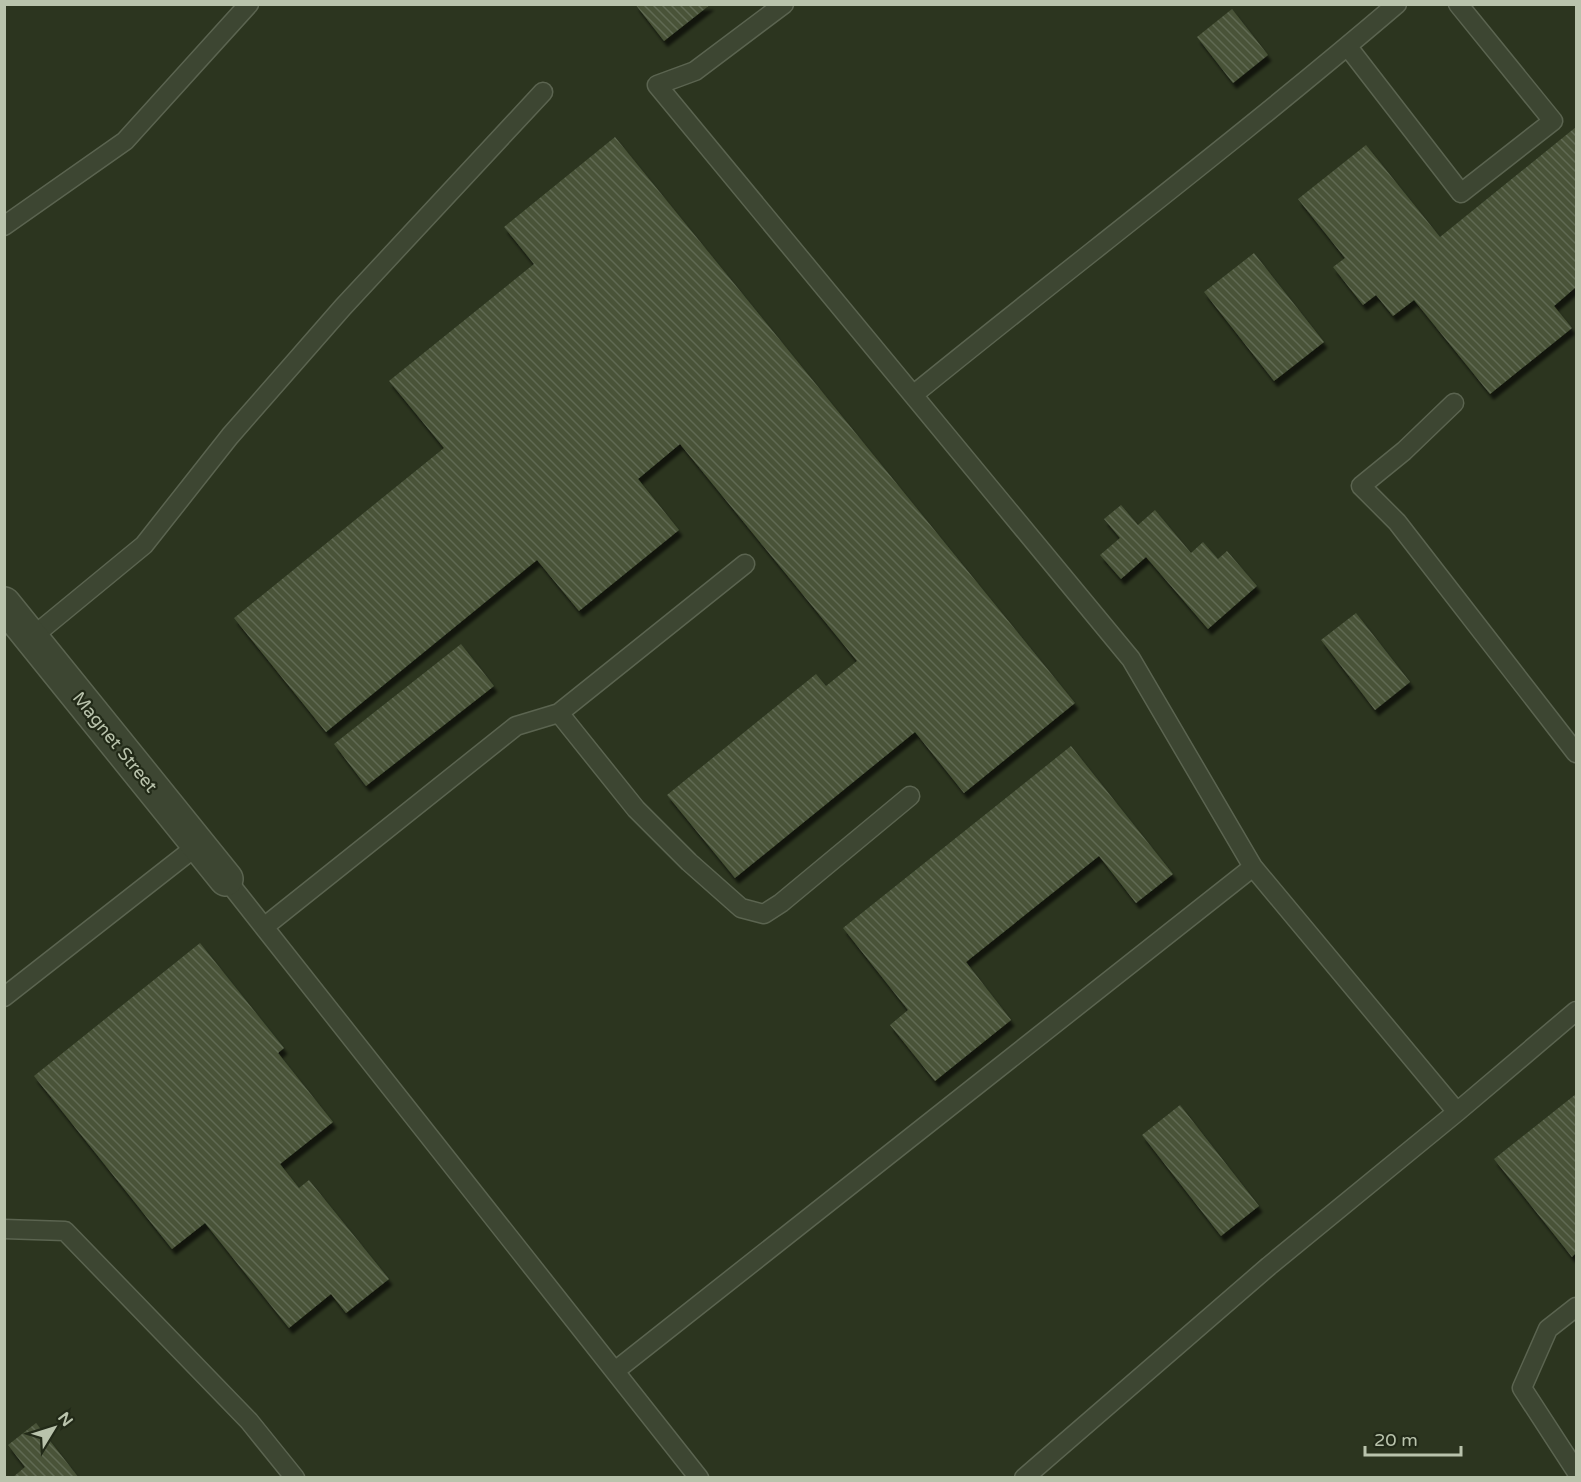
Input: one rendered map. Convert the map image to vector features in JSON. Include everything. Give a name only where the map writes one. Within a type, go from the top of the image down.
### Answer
[{"type":"street","name":"Magnet Street","points":[[4,604],[226,879]]},
{"type":"lane","points":[[4,226],[125,141],[249,4]]},
{"type":"lane","points":[[784,4],[695,71],[657,85],[1131,659],[1253,867],[1457,1112]]},
{"type":"lane","points":[[913,395],[1348,47],[1397,4]]},
{"type":"lane","points":[[1348,47],[1461,193],[1553,121],[1458,4]]},
{"type":"lane","points":[[32,638],[144,545],[230,436],[343,307],[543,92]]},
{"type":"lane","points":[[1454,403],[1404,451],[1361,486],[1397,522],[1576,753]]},
{"type":"lane","points":[[264,927],[516,726],[559,713],[745,564]]},
{"type":"lane","points":[[559,713],[636,809],[689,862],[741,908],[764,914],[781,903],[909,796]]},
{"type":"lane","points":[[4,997],[198,845]]},
{"type":"lane","points":[[615,1371],[1253,867]]},
{"type":"lane","points":[[226,879],[699,1478]]},
{"type":"lane","points":[[1024,1478],[1269,1266],[1576,1011]]},
{"type":"lane","points":[[5,1229],[65,1231],[249,1421],[295,1478]]},
{"type":"lane","points":[[1576,1307],[1548,1329],[1522,1388],[1576,1471]]},
{"type":"building","points":[[635,4],[711,4],[664,41]]},
{"type":"building","points":[[1232,9],[1268,55],[1233,83],[1197,37]]},
{"type":"building","points":[[1576,127],[1576,287],[1554,306],[1572,328],[1490,394],[1414,300],[1393,316],[1376,295],[1363,305],[1333,267],[1345,258],[1298,199],[1366,145],[1440,237]]},
{"type":"building","points":[[615,137],[1075,703],[964,793],[915,732],[735,878],[667,795],[816,674],[826,686],[857,661],[680,444],[638,479],[679,530],[579,611],[537,560],[326,732],[234,618],[444,448],[389,381],[534,264],[504,227]]},
{"type":"building","points":[[1254,253],[1324,342],[1274,381],[1204,292]]},
{"type":"building","points":[[1121,505],[1138,525],[1155,510],[1191,553],[1203,542],[1218,559],[1227,551],[1257,586],[1208,629],[1146,557],[1121,579],[1100,555],[1120,538],[1104,519]]},
{"type":"building","points":[[1356,613],[1410,682],[1375,710],[1321,640]]},
{"type":"building","points":[[461,644],[494,686],[366,786],[334,744]]},
{"type":"building","points":[[1071,746],[1173,874],[1136,903],[1099,856],[966,962],[1011,1020],[935,1081],[890,1025],[908,1010],[843,928]]},
{"type":"building","points":[[200,943],[284,1048],[278,1053],[333,1122],[280,1164],[299,1188],[309,1180],[389,1279],[346,1313],[331,1294],[289,1328],[205,1223],[172,1249],[34,1076]]},
{"type":"building","points":[[1576,1094],[1576,1253],[1572,1257],[1494,1159]]},
{"type":"building","points":[[1180,1105],[1259,1206],[1221,1236],[1142,1135]]},
{"type":"building","points":[[36,1423],[79,1478],[12,1478],[25,1467],[8,1445]]}]
